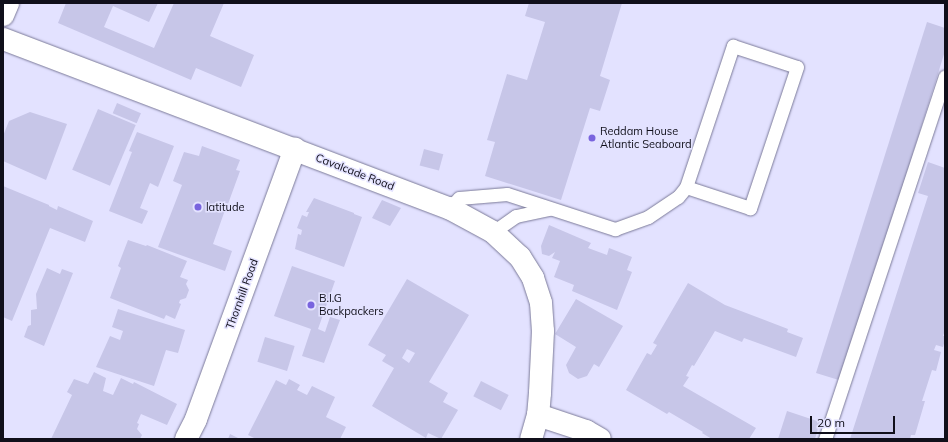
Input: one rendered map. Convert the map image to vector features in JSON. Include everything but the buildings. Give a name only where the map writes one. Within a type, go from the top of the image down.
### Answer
[{"type":"street","points":[[3,15],[8,3]]},
{"type":"street","name":"Cavalcade Road","points":[[3,39],[449,208],[493,232],[520,257],[532,278],[541,303],[543,330],[538,415],[531,439]]},
{"type":"street","name":"Thornhill Road","points":[[186,439],[199,412],[295,149]]},
{"type":"street","points":[[538,415],[586,431],[600,439]]},
{"type":"lane","points":[[449,208],[459,198],[507,194],[615,229],[648,217],[678,196],[686,186],[734,46],[797,67],[750,208],[686,186]]},
{"type":"lane","points":[[825,439],[945,76]]},
{"type":"lane","points":[[493,232],[516,216],[550,209]]},
{"type":"place","name":"Reddam House Atlantic Seaboard","points":[[592,138]]},
{"type":"place","name":"latitude","points":[[198,207]]},
{"type":"place","name":"B.I.G Backpackers","points":[[311,305]]}]
